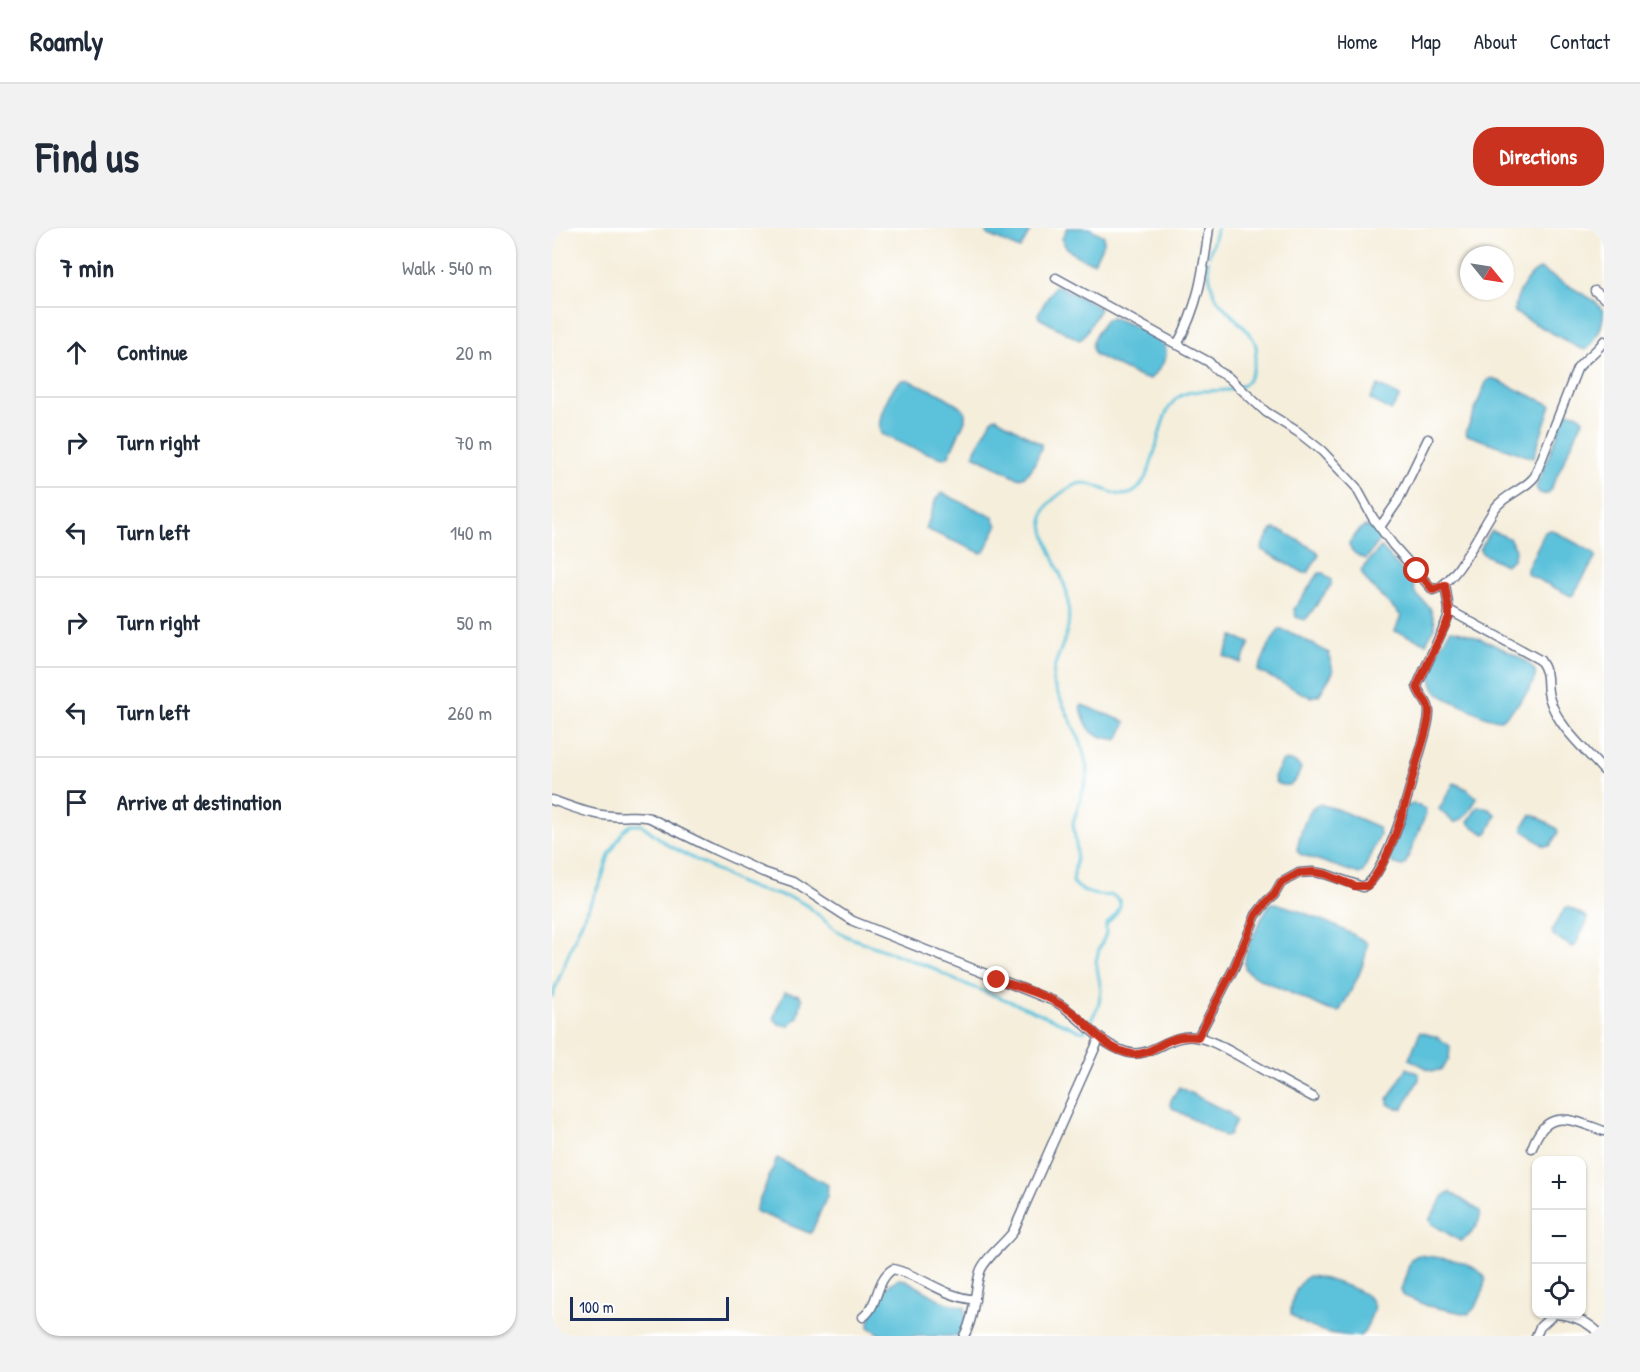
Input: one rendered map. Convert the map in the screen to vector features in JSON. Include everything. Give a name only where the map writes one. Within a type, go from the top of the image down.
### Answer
[{"type":"street","points":[[1177,345],[1190,322],[1198,297],[1209,228]]},
{"type":"street","points":[[1056,278],[1209,362],[1216,371],[1228,377],[1266,412],[1298,432],[1322,451],[1356,488],[1380,527],[1433,590],[1445,585],[1497,506],[1505,498],[1531,482],[1548,448],[1577,369],[1582,361],[1598,350],[1604,341]]},
{"type":"street","points":[[1594,291],[1604,298]]},
{"type":"street","points":[[1380,527],[1398,501],[1428,439]]},
{"type":"street","points":[[1198,1037],[1234,968],[1256,915],[1274,895],[1281,883],[1299,873],[1313,872],[1363,887],[1373,879],[1381,866],[1398,822],[1429,715],[1427,702],[1418,691],[1418,680],[1447,624],[1449,610],[1445,585]]},
{"type":"street","points":[[1449,610],[1540,660],[1547,671],[1549,699],[1558,717],[1576,741],[1604,771]]},
{"type":"street","points":[[552,800],[597,814],[622,817],[639,815],[650,818],[763,872],[793,882],[853,921],[997,980],[1033,992],[1069,1009],[1096,1036],[1125,1052],[1138,1054],[1172,1039],[1185,1036],[1198,1037],[1217,1044],[1313,1097]]},
{"type":"street","points":[[964,1336],[972,1317],[980,1272],[984,1263],[1003,1245],[1017,1225],[1096,1036]]},
{"type":"street","points":[[1532,1148],[1537,1134],[1544,1125],[1553,1120],[1569,1120],[1604,1131]]},
{"type":"street","points":[[863,1317],[868,1313],[881,1282],[894,1269],[960,1299],[975,1300]]},
{"type":"street","points":[[1536,1336],[1540,1327],[1550,1318]]},
{"type":"street","points":[[1574,1318],[1596,1329],[1602,1336]]},
{"type":"water","points":[[988,228],[1032,228],[1020,249],[988,235],[986,233]]},
{"type":"water","points":[[1067,228],[1089,228],[1104,236],[1104,242],[1094,262],[1085,260],[1067,248],[1062,239]]},
{"type":"water","points":[[1540,269],[1595,301],[1603,311],[1599,332],[1586,350],[1514,312],[1523,287]]},
{"type":"water","points":[[1058,286],[1100,309],[1083,338],[1079,340],[1039,318],[1038,314],[1054,287]]},
{"type":"water","points":[[1112,318],[1143,331],[1164,345],[1166,354],[1164,362],[1150,379],[1142,378],[1095,355],[1093,341],[1106,319]]},
{"type":"water","points":[[1492,378],[1551,405],[1533,458],[1467,435],[1466,432],[1487,380]]},
{"type":"water","points":[[902,380],[908,380],[941,394],[965,412],[965,420],[948,457],[943,458],[912,448],[881,434],[880,421],[885,405],[897,384]]},
{"type":"water","points":[[1378,385],[1400,397],[1391,411],[1370,399]]},
{"type":"water","points":[[1568,412],[1576,413],[1583,420],[1549,493],[1543,494],[1536,487]]},
{"type":"water","points":[[996,417],[1041,444],[1041,449],[1032,467],[1023,477],[1018,478],[974,455],[993,418]]},
{"type":"water","points":[[942,493],[993,517],[997,526],[984,552],[981,553],[926,529],[936,499]]},
{"type":"water","points":[[1365,526],[1375,530],[1380,540],[1366,559],[1354,553],[1349,543]]},
{"type":"water","points":[[1275,529],[1317,551],[1319,555],[1308,573],[1262,550],[1263,544]]},
{"type":"water","points":[[1549,530],[1594,553],[1596,557],[1571,596],[1527,574],[1527,569],[1545,532]]},
{"type":"water","points":[[1492,531],[1509,538],[1516,549],[1513,559],[1505,565],[1483,554],[1480,550]]},
{"type":"water","points":[[1381,547],[1413,583],[1415,593],[1430,608],[1435,627],[1426,643],[1395,631],[1401,616],[1363,575],[1361,570]]},
{"type":"water","points":[[1319,573],[1323,573],[1331,580],[1331,585],[1307,618],[1304,620],[1296,617],[1294,609]]},
{"type":"water","points":[[1279,629],[1294,634],[1329,653],[1333,672],[1319,695],[1310,697],[1258,671]]},
{"type":"water","points":[[1451,630],[1497,646],[1522,659],[1535,671],[1533,683],[1517,705],[1501,720],[1478,713],[1436,691],[1432,677],[1435,659]]},
{"type":"water","points":[[1233,636],[1250,643],[1241,663],[1224,656]]},
{"type":"water","points":[[1082,705],[1126,722],[1118,740],[1101,737],[1092,732],[1080,707]]},
{"type":"water","points":[[1286,760],[1296,763],[1301,768],[1295,781],[1289,785],[1276,783],[1274,777],[1282,762]]},
{"type":"water","points":[[1454,783],[1467,789],[1476,797],[1469,812],[1457,822],[1453,822],[1439,809]]},
{"type":"water","points":[[1413,803],[1425,809],[1426,814],[1405,865],[1402,866],[1392,863],[1390,857],[1405,808]]},
{"type":"water","points":[[1319,804],[1337,809],[1378,827],[1380,834],[1363,872],[1359,874],[1300,854],[1297,850],[1307,817],[1310,811]]},
{"type":"water","points":[[1478,806],[1489,809],[1496,815],[1485,834],[1468,822]]},
{"type":"water","points":[[1531,815],[1535,815],[1557,829],[1558,832],[1550,846],[1544,846],[1523,830],[1523,826]]},
{"type":"water","points":[[1274,903],[1338,927],[1367,944],[1361,970],[1339,1012],[1329,1010],[1255,977],[1246,969],[1246,954],[1253,936],[1270,904]]},
{"type":"water","points":[[1568,907],[1587,917],[1587,922],[1575,946],[1572,947],[1553,935],[1552,930],[1565,908]]},
{"type":"water","points":[[785,992],[799,995],[802,999],[798,1017],[789,1026],[779,1024],[774,1019]]},
{"type":"water","points":[[1420,1032],[1437,1037],[1450,1046],[1449,1059],[1441,1070],[1432,1071],[1409,1059]]},
{"type":"water","points":[[1407,1068],[1419,1074],[1419,1079],[1403,1108],[1397,1109],[1388,1104],[1388,1099]]},
{"type":"water","points":[[1179,1087],[1229,1113],[1236,1121],[1229,1135],[1224,1136],[1172,1108],[1171,1100]]},
{"type":"water","points":[[777,1158],[828,1185],[827,1196],[810,1233],[755,1211]]},
{"type":"water","points":[[1450,1192],[1480,1211],[1479,1220],[1474,1229],[1460,1241],[1429,1220],[1445,1194]]},
{"type":"water","points":[[1418,1255],[1463,1263],[1479,1271],[1485,1277],[1480,1298],[1472,1311],[1468,1314],[1428,1306],[1404,1296],[1401,1290],[1411,1259]]},
{"type":"water","points":[[1308,1276],[1351,1288],[1371,1300],[1374,1309],[1365,1331],[1360,1336],[1324,1331],[1306,1325],[1291,1315],[1295,1293]]},
{"type":"water","points":[[899,1279],[906,1280],[944,1302],[965,1307],[965,1322],[957,1336],[883,1336],[869,1327],[871,1314],[878,1299],[888,1286]]},
{"type":"waterway","points":[[1209,255],[1217,228]]},
{"type":"waterway","points":[[552,996],[578,930],[602,878],[609,855],[624,830],[631,825],[642,825],[668,845],[738,882],[755,889],[795,899],[808,906],[834,929],[848,937],[933,968],[955,980],[1080,1031],[1085,1031],[1098,1007],[1101,991],[1096,961],[1099,949],[1106,934],[1106,925],[1117,913],[1120,901],[1112,895],[1096,895],[1085,891],[1073,882],[1077,852],[1073,823],[1087,777],[1087,767],[1081,743],[1053,683],[1054,668],[1069,622],[1069,610],[1067,594],[1046,538],[1043,516],[1052,500],[1079,484],[1089,484],[1123,495],[1135,491],[1148,473],[1164,420],[1175,400],[1184,394],[1196,391],[1232,389],[1242,386],[1250,378],[1256,353],[1254,340],[1216,297],[1211,284],[1208,261]]},
{"type":"route","points":[[997,980],[1056,1002],[1078,1016],[1099,1039],[1125,1052],[1138,1054],[1172,1039],[1185,1036],[1198,1037],[1234,968],[1256,915],[1287,878],[1299,873],[1313,872],[1325,874],[1355,886],[1367,886],[1381,866],[1398,822],[1426,729],[1429,708],[1418,691],[1418,680],[1449,618],[1445,585],[1433,590],[1417,571]]}]
